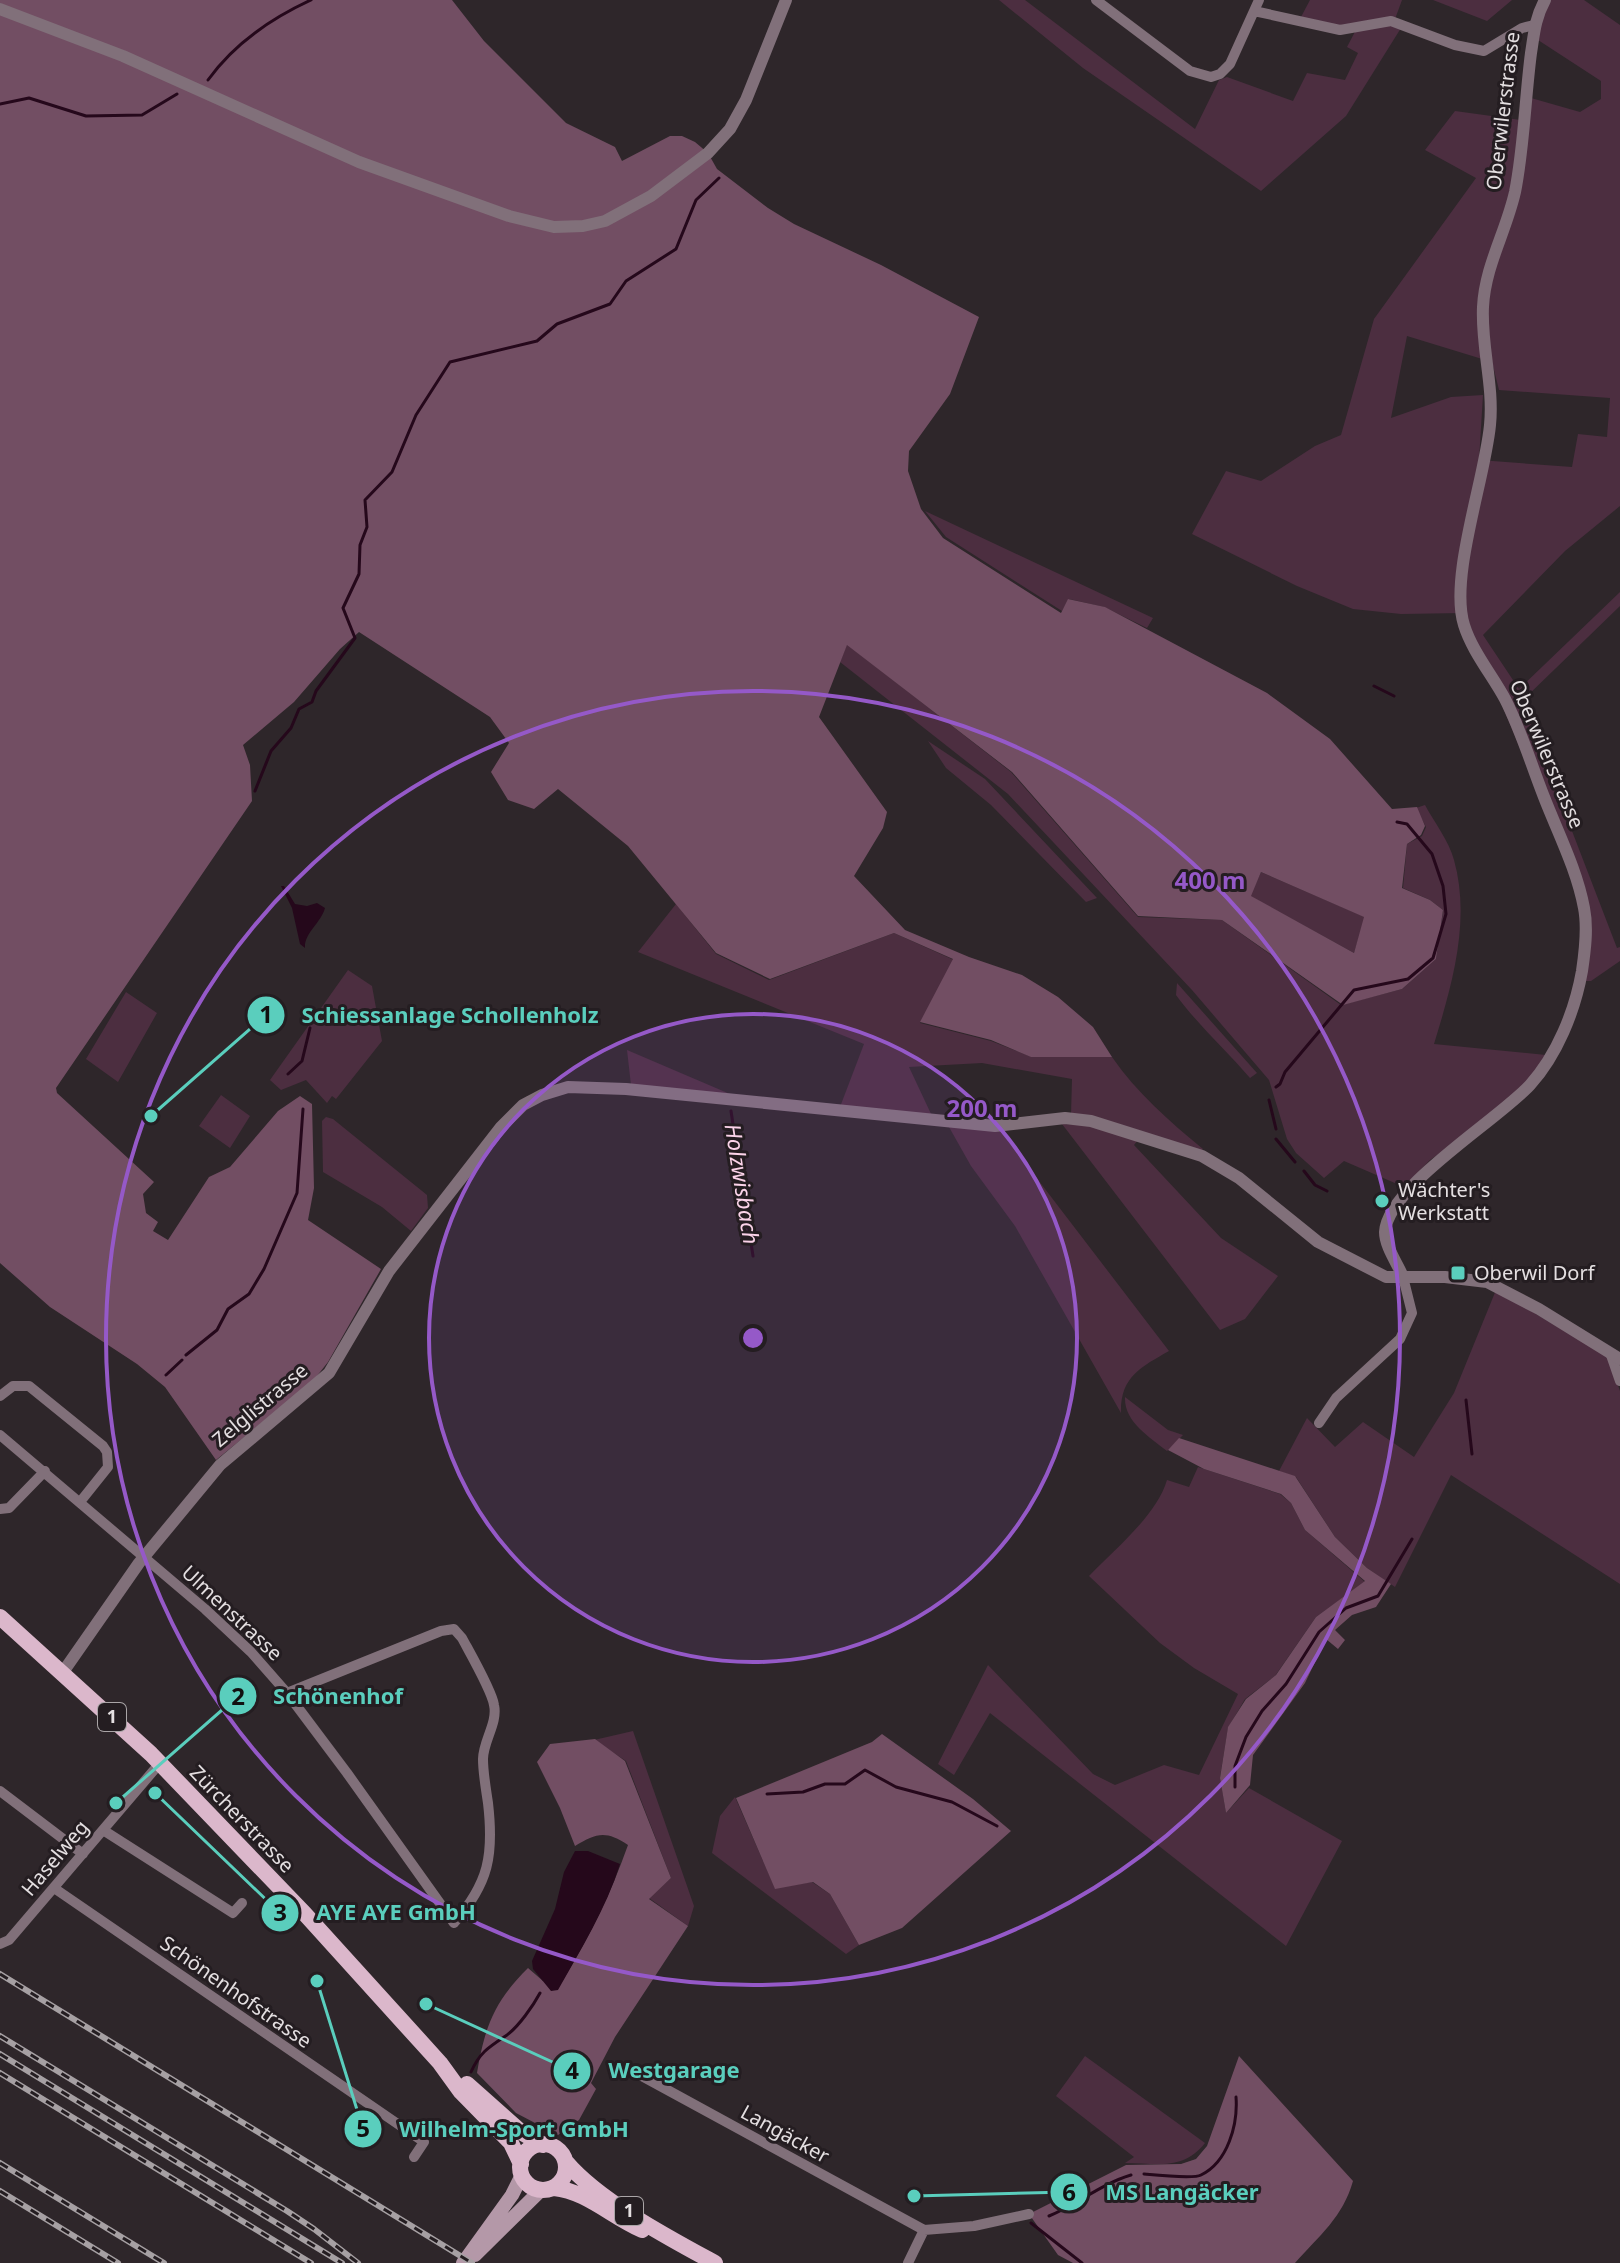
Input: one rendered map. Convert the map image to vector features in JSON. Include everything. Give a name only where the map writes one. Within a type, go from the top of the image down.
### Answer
[{"type":"main road","name":"Zürcherstrasse","points":[[0,1617],[160,1763],[320,1929],[440,2063],[461,2092],[511,2143],[521,2169]]},
{"type":"main road","name":"Zürcherstrasse","points":[[440,2063],[521,2132],[543,2145]]},
{"type":"main road","points":[[543,2145],[560,2151],[566,2162],[564,2177],[464,2263],[512,2195],[531,2148],[543,2145]]},
{"type":"main road","name":"1","points":[[566,2162],[584,2181],[643,2226]]},
{"type":"main road","points":[[521,2169],[529,2185],[548,2189]]},
{"type":"main road","name":"1","points":[[548,2189],[578,2193],[614,2216],[643,2226],[715,2263]]},
{"type":"street","points":[[0,9],[123,56],[359,162],[448,196],[554,227],[605,221],[651,196],[708,153],[730,129],[746,100],[786,0]]},
{"type":"street","points":[[1096,0],[1190,71],[1211,77],[1220,74],[1230,64],[1259,0]]},
{"type":"street","name":"Oberwilerstrasse","points":[[1319,1423],[1336,1398],[1400,1339],[1412,1313],[1403,1277],[1386,1240],[1387,1224],[1424,1173],[1491,1121],[1526,1089],[1541,1070],[1570,1015],[1582,971],[1585,911],[1572,868],[1515,720],[1465,627],[1461,600],[1465,559],[1491,423],[1492,386],[1483,319],[1484,294],[1489,267],[1519,173],[1534,25],[1545,0]]},
{"type":"street","points":[[1254,11],[1340,30],[1391,21],[1455,45],[1484,51],[1522,28],[1534,25]]},
{"type":"street","name":"Zelglistrasse","points":[[63,1672],[144,1558],[225,1460],[329,1373],[389,1271],[501,1127],[523,1105],[568,1087],[626,1089],[995,1126],[1065,1118],[1091,1121],[1202,1156],[1239,1178],[1318,1242],[1386,1277],[1445,1277],[1487,1282],[1539,1309],[1616,1357]]},
{"type":"street","points":[[1616,1357],[1620,1381]]},
{"type":"street","points":[[0,1396],[13,1386],[29,1386],[103,1446],[107,1452],[108,1467],[80,1502]]},
{"type":"street","name":"Ulmenstrasse","points":[[0,1435],[251,1652],[287,1693],[454,1923],[473,1901],[484,1880],[490,1849],[490,1816],[483,1759],[486,1739],[494,1721],[495,1705],[462,1638],[454,1629],[441,1631],[287,1693]]},
{"type":"street","points":[[0,1509],[9,1508],[45,1471]]},
{"type":"street","name":"Haselweg","points":[[4,1942],[160,1763]]},
{"type":"street","points":[[0,1791],[83,1854]]},
{"type":"street","points":[[103,1830],[233,1913],[242,1903]]},
{"type":"street","name":"Schönenhofstrasse","points":[[54,1888],[424,2142],[414,2157]]},
{"type":"street","name":"Langäcker","points":[[629,2069],[924,2230]]},
{"type":"street","points":[[908,2263],[924,2230],[940,2231],[988,2224],[1029,2214]]},
{"type":"shaded area","points":[[0,0],[452,0],[484,41],[566,123],[615,147],[622,161],[670,136],[682,136],[708,153],[717,169],[794,224],[881,265],[979,317],[950,394],[909,451],[908,471],[921,509],[943,538],[1061,613],[1068,599],[1105,607],[1267,693],[1330,739],[1392,809],[1417,807],[1425,826],[1421,835],[1407,844],[1402,888],[1430,900],[1443,910],[1436,959],[1402,989],[1343,1005],[1222,920],[1138,916],[1012,772],[847,645],[819,717],[887,812],[883,828],[854,876],[905,930],[1022,975],[1058,997],[1093,1027],[1112,1057],[1031,1057],[991,1040],[920,1022],[953,959],[894,933],[770,979],[716,953],[628,846],[558,789],[534,809],[508,800],[491,772],[509,743],[490,717],[359,632],[294,702],[243,745],[250,765],[252,801],[56,1088],[57,1093],[154,1182],[143,1194],[146,1213],[158,1222],[153,1231],[168,1240],[209,1177],[230,1167],[278,1111],[300,1096],[312,1104],[314,1188],[308,1220],[381,1269],[328,1362],[313,1381],[216,1460],[165,1387],[137,1364],[50,1307],[0,1263]],"holes":[[[1261,872],[1364,917],[1354,953],[1251,896]]]},
{"type":"shaded area","points":[[999,0],[1025,0],[1195,129],[1219,80],[1227,77],[1293,101],[1307,73],[1345,80],[1358,53],[1347,47],[1358,26],[1334,27],[1301,17],[1310,0],[1402,0],[1395,19],[1401,28],[1346,116],[1261,191],[1083,68]]},
{"type":"shaded area","points":[[1433,0],[1512,0],[1487,21]]},
{"type":"shaded area","points":[[1550,0],[1584,0],[1620,25],[1620,506],[1565,551],[1483,635],[1519,689],[1620,592],[1620,606],[1522,701],[1617,948],[1620,947],[1620,961],[1591,981],[1583,981],[1590,914],[1463,613],[1401,614],[1353,609],[1297,586],[1192,534],[1226,471],[1261,481],[1315,446],[1341,435],[1374,319],[1476,178],[1425,150],[1455,111],[1528,121],[1531,98],[1580,112],[1601,99],[1601,81],[1538,40],[1543,10]],"holes":[[[1407,336],[1492,362],[1499,390],[1610,398],[1607,437],[1578,434],[1572,467],[1479,460],[1483,395],[1451,397],[1391,418]]]},
{"type":"shaded area","points":[[925,511],[1153,618],[1147,628],[1104,607],[1069,599],[1062,611],[946,537]]},
{"type":"shaded area","points":[[847,644],[1011,772],[1138,917],[1222,920],[1341,1005],[1402,989],[1436,959],[1443,910],[1430,900],[1403,888],[1407,844],[1422,836],[1426,827],[1416,808],[1425,805],[1452,853],[1461,906],[1453,976],[1434,1044],[1546,1055],[1528,1081],[1468,1134],[1430,1160],[1404,1187],[1344,1161],[1324,1178],[1296,1153],[1287,1139],[1269,1080],[1192,990],[1008,794],[840,662]]},
{"type":"shaded area","points":[[928,741],[985,779],[1097,898],[1086,902],[991,805],[946,768]]},
{"type":"shaded area","points":[[1261,872],[1365,917],[1354,953],[1250,896]]},
{"type":"shaded area","points":[[281,886],[295,904],[307,906],[317,903],[325,908],[307,938],[305,948],[300,944],[292,908]]},
{"type":"shaded area","points":[[676,904],[716,954],[769,980],[894,933],[954,960],[920,1023],[991,1041],[1032,1057],[1112,1057],[1154,1106],[1203,1149],[1200,1152],[1071,1115],[1072,1079],[982,1063],[909,1067],[932,1116],[840,1107],[864,1044],[638,952]]},
{"type":"shaded area","points":[[348,970],[372,986],[382,1041],[336,1099],[332,1096],[327,1103],[306,1080],[281,1090],[270,1080]]},
{"type":"shaded area","points":[[1177,983],[1257,1073],[1250,1078],[1193,1017],[1176,995]]},
{"type":"shaded area","points":[[126,992],[157,1013],[118,1082],[86,1059]]},
{"type":"shaded area","points":[[627,1050],[737,1097],[631,1085]]},
{"type":"shaded area","points":[[221,1095],[250,1116],[230,1148],[199,1126]]},
{"type":"shaded area","points":[[326,1117],[333,1119],[427,1195],[428,1208],[411,1231],[382,1207],[323,1172],[322,1121]]},
{"type":"shaded area","points":[[1062,1124],[1092,1125],[1138,1140],[1134,1145],[1221,1238],[1278,1276],[1245,1319],[1220,1330]]},
{"type":"shaded area","points":[[949,1127],[1000,1130],[1169,1351],[1134,1374],[1124,1390],[1121,1413],[1015,1226],[971,1166]]},
{"type":"shaded area","points":[[1496,1290],[1608,1357],[1620,1391],[1620,1584],[1451,1475],[1395,1587],[1367,1568],[1335,1537],[1296,1477],[1279,1471],[1307,1418],[1335,1447],[1363,1422],[1414,1457],[1454,1393]]},
{"type":"shaded area","points":[[1125,1397],[1168,1430],[1183,1435],[1167,1451],[1133,1421]]},
{"type":"shaded area","points":[[1179,1438],[1295,1476],[1335,1537],[1367,1568],[1391,1584],[1376,1607],[1352,1615],[1335,1630],[1345,1640],[1338,1649],[1326,1639],[1305,1683],[1253,1755],[1250,1785],[1226,1813],[1220,1778],[1228,1727],[1246,1699],[1276,1675],[1316,1617],[1365,1581],[1305,1530],[1291,1503],[1281,1494],[1204,1469],[1168,1450]]},
{"type":"shaded area","points":[[1198,1467],[1280,1494],[1291,1503],[1305,1530],[1365,1582],[1316,1617],[1275,1676],[1245,1699],[1228,1728],[1220,1777],[1226,1813],[1249,1788],[1342,1841],[1286,1946],[990,1713],[954,1775],[938,1764],[988,1665],[1093,1774],[1115,1785],[1164,1765],[1199,1775],[1238,1694],[1160,1643],[1089,1576],[1145,1519],[1167,1480],[1189,1487]]},
{"type":"shaded area","points":[[633,1731],[694,1906],[688,1926],[649,1898],[671,1878],[626,1761],[594,1740]]},
{"type":"shaded area","points":[[882,1734],[973,1799],[1011,1831],[902,1928],[859,1945],[830,1894],[813,1882],[775,1889],[736,1798],[872,1742]]},
{"type":"shaded area","points":[[595,1739],[625,1761],[671,1878],[649,1899],[688,1926],[615,2037],[591,2083],[596,2089],[579,2120],[558,2135],[516,2113],[477,2073],[493,2016],[516,1980],[528,1968],[543,1981],[563,1980],[599,1914],[628,1845],[601,1835],[575,1846],[537,1762],[550,1744]]},
{"type":"shaded area","points":[[735,1797],[775,1888],[812,1882],[830,1894],[859,1945],[846,1954],[712,1853],[720,1816]]},
{"type":"shaded area","points":[[575,1851],[588,1851],[620,1864],[608,1897],[584,1944],[558,1990],[551,1991],[533,1969],[532,1961],[555,1909],[564,1872]]},
{"type":"shaded area","points":[[1085,2056],[1205,2143],[1197,2152],[1178,2162],[1125,2163],[1134,2157],[1056,2096]]},
{"type":"shaded area","points":[[1239,2056],[1353,2181],[1337,2216],[1321,2235],[1295,2263],[1073,2263],[1058,2255],[1029,2214],[1126,2165],[1181,2164],[1196,2159],[1207,2146]]},
{"type":"waterway","points":[[208,80],[229,55],[254,34],[311,0]]},
{"type":"waterway","points":[[0,104],[29,98],[86,116],[142,115],[177,94]]},
{"type":"waterway","points":[[255,791],[271,751],[291,728],[299,709],[312,702],[316,691],[355,638],[343,608],[359,574],[360,545],[367,527],[365,500],[392,472],[416,415],[450,362],[537,341],[557,324],[610,304],[626,281],[676,249],[696,200],[719,178]]},
{"type":"waterway","points":[[1374,686],[1394,696]]},
{"type":"waterway","points":[[1276,1087],[1354,990],[1408,979],[1433,958],[1446,914],[1443,886],[1432,854],[1407,824],[1397,822]]},
{"type":"waterway","points":[[288,1074],[302,1061],[310,1028]]},
{"type":"waterway","points":[[1269,1100],[1276,1129]]},
{"type":"waterway","points":[[186,1355],[217,1330],[228,1309],[249,1294],[264,1269],[297,1193],[303,1109]]},
{"type":"waterway","name":"Holzwisbach","points":[[731,1111],[753,1256]]},
{"type":"waterway","points":[[1276,1139],[1295,1162]]},
{"type":"waterway","points":[[1304,1171],[1315,1185],[1327,1191]]},
{"type":"waterway","points":[[166,1375],[182,1360]]},
{"type":"waterway","points":[[1466,1400],[1472,1454]]},
{"type":"waterway","points":[[1235,1787],[1235,1766],[1246,1737],[1262,1711],[1286,1684],[1319,1632],[1346,1608],[1378,1596],[1412,1539]]},
{"type":"waterway","points":[[767,1794],[803,1792],[825,1784],[845,1784],[865,1770],[896,1787],[952,1802],[997,1826]]},
{"type":"waterway","points":[[471,2072],[486,2050],[521,2021],[540,1993]]},
{"type":"waterway","points":[[1144,2174],[1191,2177],[1210,2169],[1224,2152],[1233,2130],[1236,2097]]},
{"type":"waterway","points":[[1049,2216],[1131,2175]]},
{"type":"waterway","points":[[1031,2223],[1082,2263]]},
{"type":"railway","points":[[0,1974],[472,2263]]},
{"type":"railway","points":[[0,2036],[287,2211],[358,2263]]},
{"type":"railway","points":[[0,2054],[342,2263]]},
{"type":"railway","points":[[0,2073],[311,2263]]},
{"type":"railway","points":[[0,2163],[164,2263]]},
{"type":"railway","points":[[0,2191],[118,2263]]},
{"type":"place","name":"Schiessanlage Schollenholz","points":[[151,1116]]},
{"type":"place","name":"Wächter's Werkstatt","points":[[1382,1201]]},
{"type":"place","name":"Oberwil Dorf","points":[[1458,1273]]},
{"type":"place","name":"AYE AYE GmbH","points":[[155,1793]]},
{"type":"place","name":"Schönenhof","points":[[116,1803]]},
{"type":"place","name":"Wilhelm-Sport GmbH","points":[[317,1981]]},
{"type":"place","name":"Westgarage","points":[[426,2004]]},
{"type":"place","name":"MS Langäcker","points":[[914,2196]]}]
